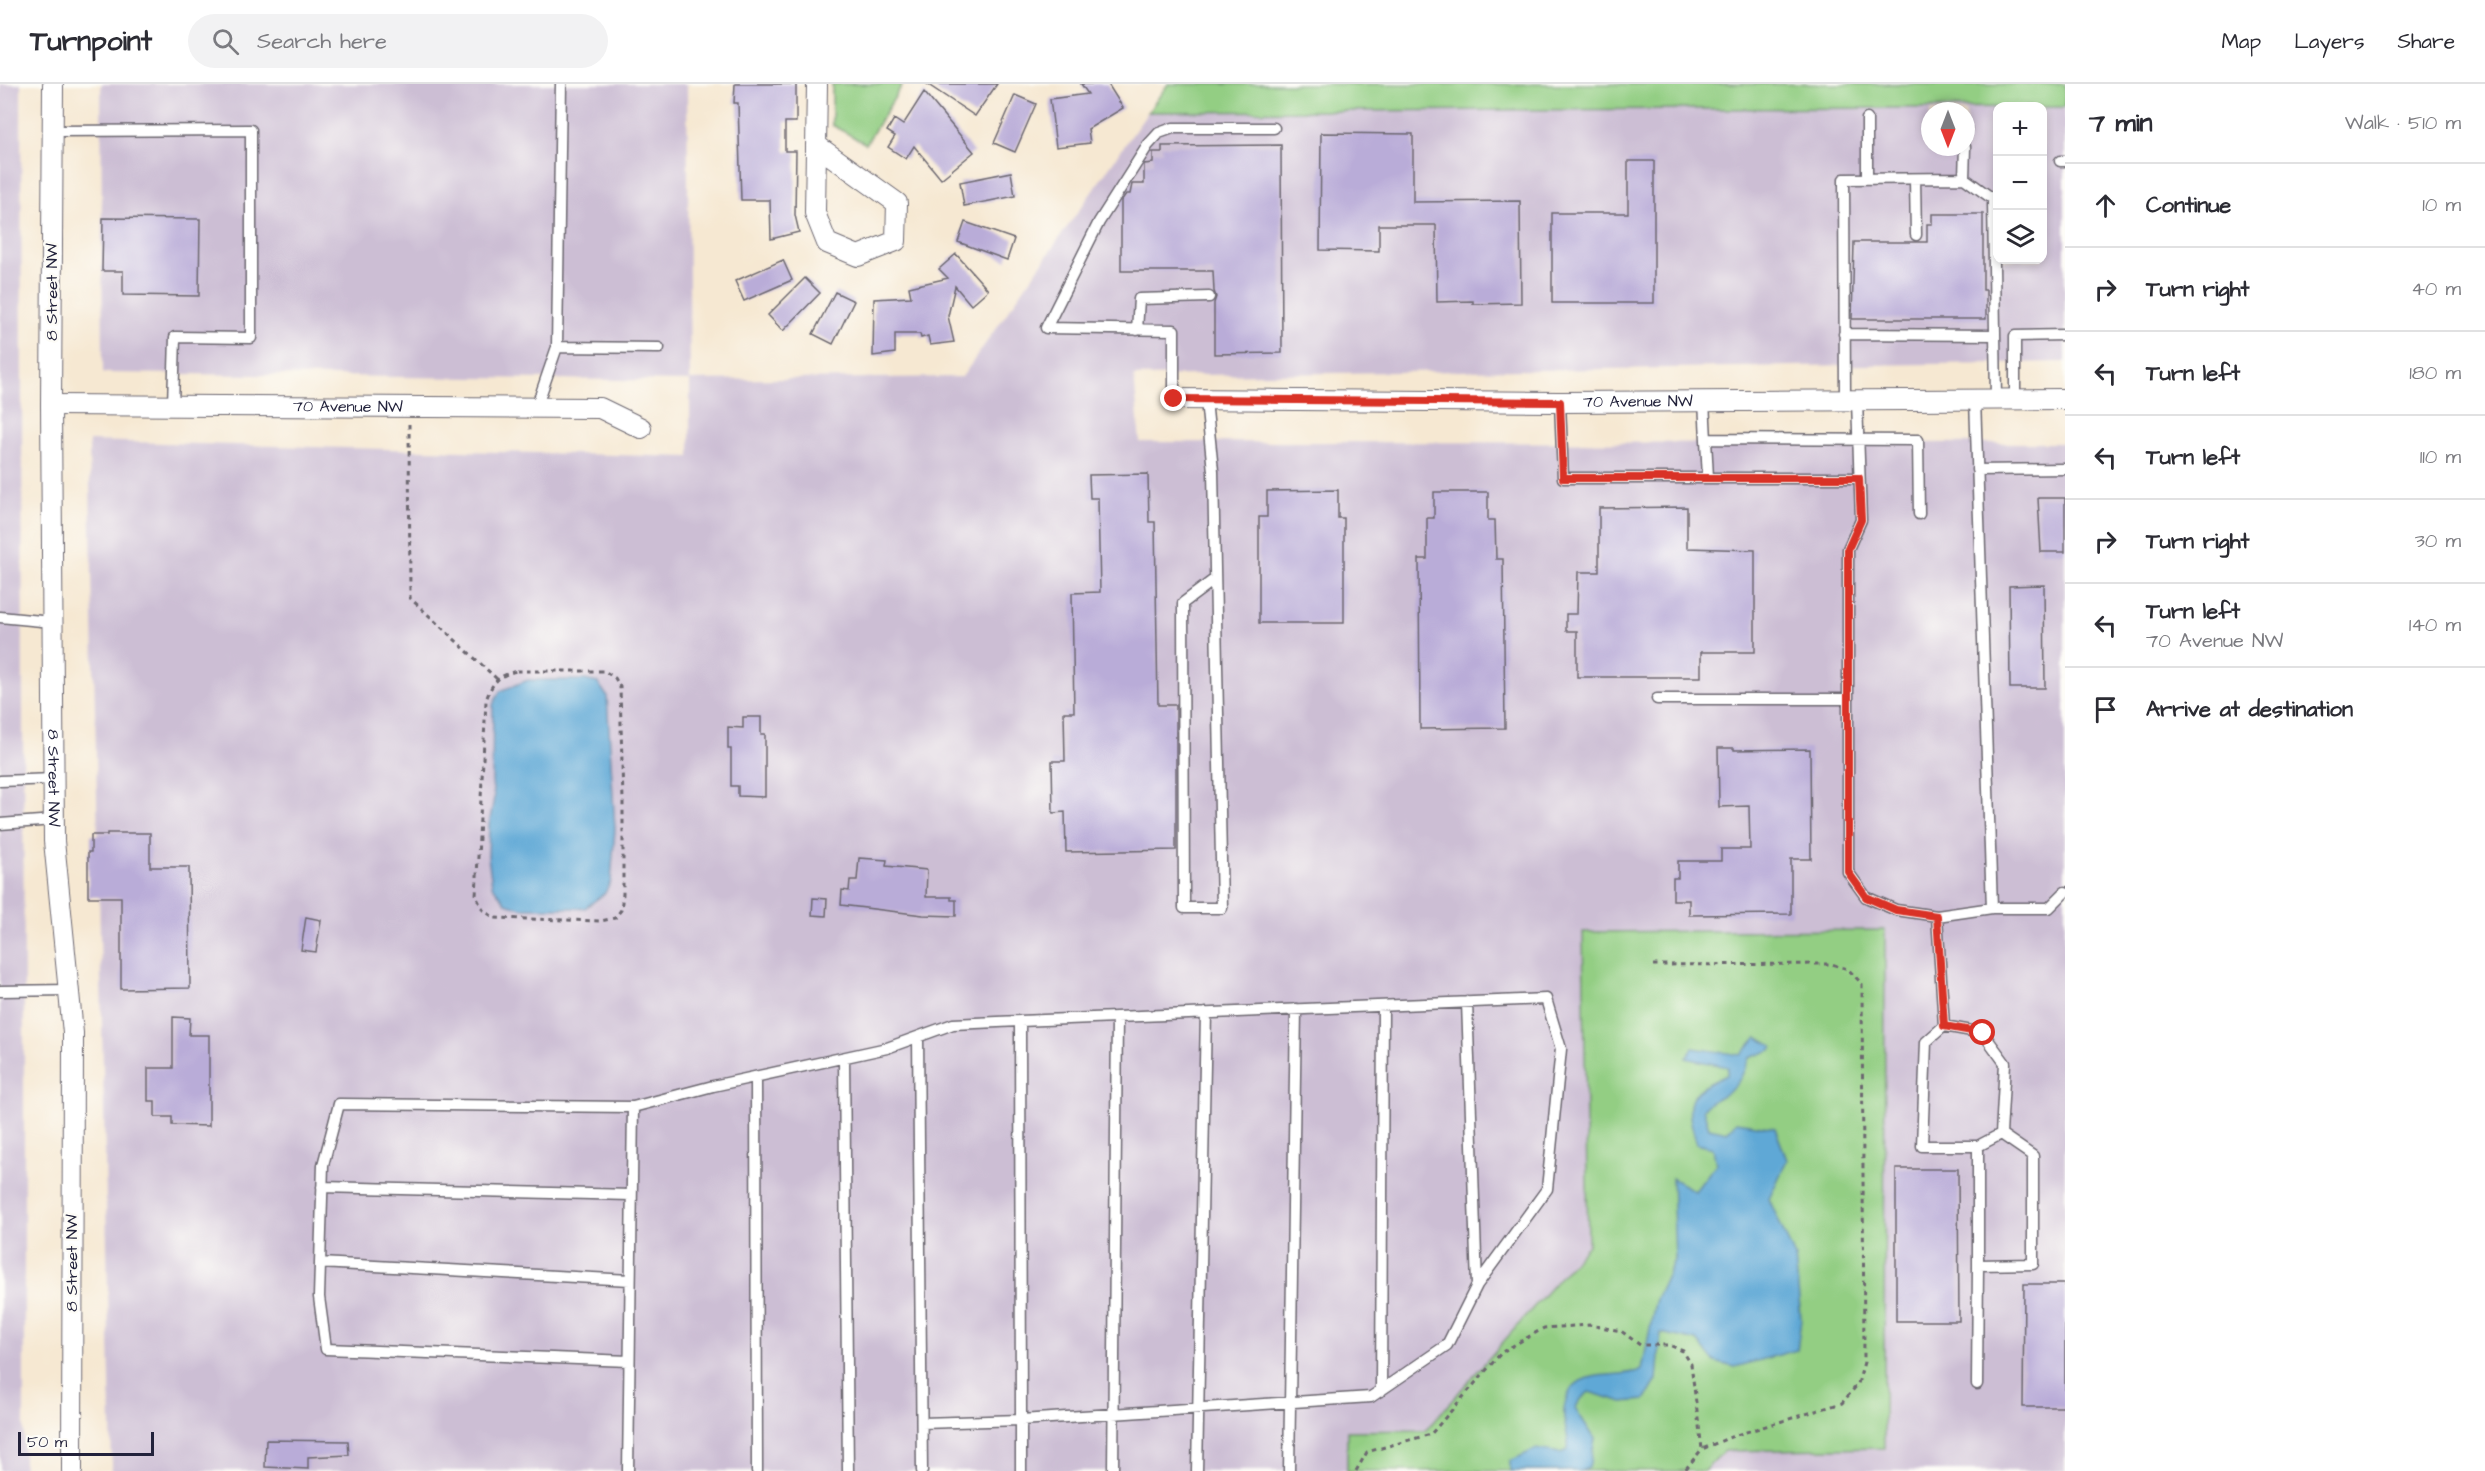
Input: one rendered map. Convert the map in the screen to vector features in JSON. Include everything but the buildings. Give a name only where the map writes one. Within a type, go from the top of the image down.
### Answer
[{"type":"street","name":"8 Street NW","points":[[53,84],[51,405],[54,820],[73,1032],[72,1471]]},
{"type":"street","points":[[816,145],[897,203],[896,241],[858,256],[827,243],[815,213],[816,145],[817,84]]},
{"type":"street","name":"70 Avenue NW","points":[[1174,399],[1560,402],[2065,399]]},
{"type":"street","name":"70 Avenue NW","points":[[51,405],[600,408],[641,428]]},
{"type":"lane","points":[[536,408],[557,347],[561,84]]},
{"type":"lane","points":[[1867,118],[1867,179]]},
{"type":"lane","points":[[1174,399],[1174,330],[1046,328],[1099,222],[1148,145],[1159,134],[1173,128],[1274,128]]},
{"type":"lane","points":[[53,131],[251,130],[251,338],[175,337],[173,405]]},
{"type":"lane","points":[[1964,178],[1965,156]]},
{"type":"lane","points":[[1915,178],[1916,235]]},
{"type":"lane","points":[[2006,399],[1995,335],[1993,199],[1964,178],[1844,179],[1844,334],[1858,440],[1861,520],[1848,549],[1848,872],[1866,897],[1896,910],[1937,916],[1992,908],[2049,908],[2065,892]]},
{"type":"lane","points":[[1137,330],[1139,299],[1209,297]]},
{"type":"lane","points":[[1844,334],[1995,335]]},
{"type":"lane","points":[[2006,399],[2015,336],[2065,335]]},
{"type":"lane","points":[[557,347],[659,348]]},
{"type":"lane","points":[[1975,399],[1992,908]]},
{"type":"lane","points":[[1206,400],[1213,471],[1222,908],[1184,908],[1183,603],[1215,579]]},
{"type":"lane","points":[[1704,401],[1707,478]]},
{"type":"lane","points":[[1560,402],[1563,478],[1859,478]]},
{"type":"lane","points":[[1706,439],[1918,440],[1919,514]]},
{"type":"lane","points":[[1977,470],[2065,469]]},
{"type":"lane","points":[[0,617],[52,622]]},
{"type":"lane","points":[[1657,699],[1848,699]]},
{"type":"lane","points":[[0,781],[54,779]]},
{"type":"lane","points":[[0,824],[54,820]]},
{"type":"lane","points":[[1937,916],[1944,1026]]},
{"type":"lane","points":[[0,991],[69,990]]},
{"type":"lane","points":[[629,1361],[326,1349],[319,1297],[323,1165],[339,1104],[633,1107],[887,1048],[953,1024],[1546,999],[1561,1049],[1547,1189],[1477,1285],[1447,1345],[1381,1391],[1371,1397],[1021,1420],[922,1423]]},
{"type":"lane","points":[[1467,1002],[1477,1285]]},
{"type":"lane","points":[[1381,1391],[1383,1006]]},
{"type":"lane","points":[[1289,1471],[1296,1009]]},
{"type":"lane","points":[[1197,1471],[1206,1013]]},
{"type":"lane","points":[[1113,1471],[1118,1017]]},
{"type":"lane","points":[[1020,1021],[1021,1471]]},
{"type":"lane","points":[[1944,1026],[1983,1033],[2005,1063],[2001,1134]]},
{"type":"lane","points":[[1944,1026],[1926,1042],[1922,1146],[1978,1146],[2001,1134]]},
{"type":"lane","points":[[918,1037],[922,1471]]},
{"type":"lane","points":[[844,1058],[848,1471]]},
{"type":"lane","points":[[756,1077],[757,1471]]},
{"type":"lane","points":[[628,1471],[633,1107]]},
{"type":"lane","points":[[1978,1266],[2033,1264],[2033,1156],[2001,1134]]},
{"type":"lane","points":[[1977,1384],[1978,1146]]},
{"type":"lane","points":[[322,1187],[631,1195]]},
{"type":"lane","points":[[320,1263],[630,1280]]},
{"type":"path","points":[[408,408],[410,598],[497,679]]},
{"type":"path","points":[[517,671],[604,671],[615,678],[620,687],[623,894],[621,910],[615,918],[601,921],[495,918],[483,910],[476,896],[486,701],[490,687],[497,679],[517,671]]},
{"type":"path","points":[[1653,965],[1831,964],[1848,969],[1862,984],[1864,1362],[1858,1384],[1842,1402],[1732,1436],[1702,1449],[1684,1471]]},
{"type":"path","points":[[1356,1471],[1367,1452],[1431,1434],[1502,1352],[1544,1328],[1600,1327],[1621,1331],[1640,1345],[1669,1345],[1683,1351],[1691,1365],[1702,1449]]},
{"type":"shaded area","points":[[0,84],[21,84],[24,1471],[0,1471]]},
{"type":"shaded area","points":[[101,84],[687,84],[690,380],[962,377],[1148,112],[1921,107],[1921,156],[1975,156],[1975,107],[1993,107],[1993,264],[2047,264],[2047,107],[2065,107],[2065,362],[1134,376],[1140,442],[2065,443],[2065,1471],[1704,1471],[1724,1451],[1883,1448],[1583,932],[1588,1245],[1426,1431],[1347,1431],[1347,1471],[112,1471],[89,441],[690,457],[690,381],[103,373]]},
{"type":"green space","points":[[832,84],[903,84],[866,144],[832,125]]},
{"type":"green space","points":[[1168,84],[2065,84],[2065,107],[2047,107],[2047,102],[1993,102],[1993,107],[1975,107],[1975,102],[1921,102],[1921,108],[1148,112]]},
{"type":"green space","points":[[1885,930],[1884,1448],[1724,1451],[1704,1471],[1347,1471],[1347,1431],[1426,1430],[1588,1245],[1583,932]]},
{"type":"water","points":[[528,680],[585,680],[598,683],[607,696],[615,829],[611,881],[605,893],[585,908],[521,908],[506,903],[492,885],[488,857],[489,825],[494,798],[492,782],[493,705],[500,691]]},
{"type":"water","points":[[1757,1037],[1773,1046],[1771,1050],[1749,1058],[1736,1085],[1703,1109],[1709,1128],[1727,1132],[1736,1122],[1775,1128],[1787,1160],[1769,1199],[1795,1257],[1801,1319],[1797,1350],[1735,1367],[1715,1362],[1697,1341],[1661,1333],[1657,1380],[1645,1400],[1623,1402],[1589,1392],[1575,1408],[1595,1439],[1589,1468],[1581,1471],[1510,1471],[1510,1461],[1536,1449],[1560,1453],[1568,1450],[1564,1409],[1574,1385],[1593,1377],[1642,1370],[1655,1302],[1675,1258],[1672,1178],[1695,1191],[1716,1164],[1713,1148],[1697,1144],[1690,1118],[1690,1108],[1691,1100],[1696,1094],[1703,1087],[1727,1075],[1728,1067],[1686,1058],[1693,1048],[1741,1055]]},
{"type":"route","points":[[1174,399],[1560,402],[1563,478],[1859,478],[1861,520],[1848,549],[1848,872],[1866,897],[1896,910],[1937,916],[1944,1026],[1983,1033]]}]
